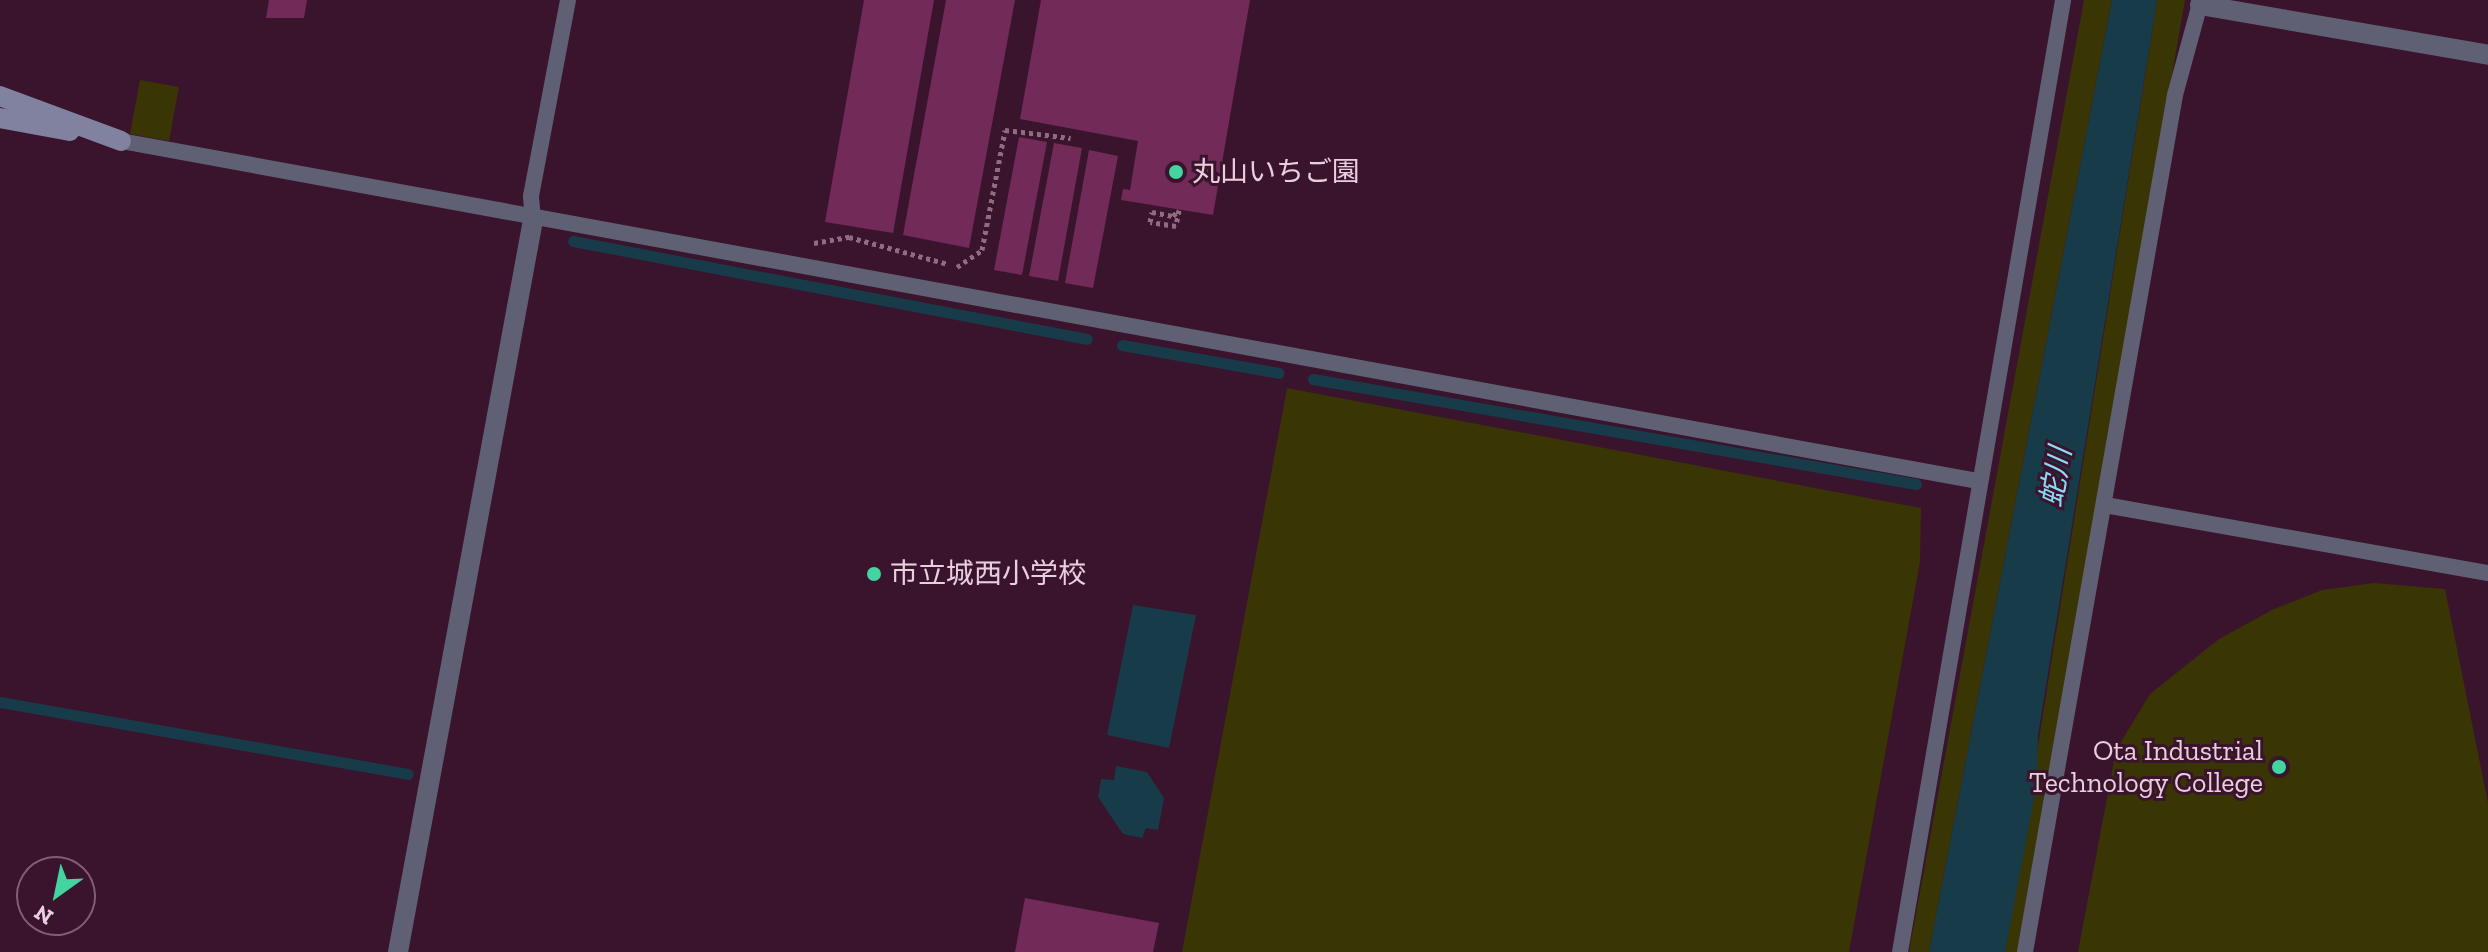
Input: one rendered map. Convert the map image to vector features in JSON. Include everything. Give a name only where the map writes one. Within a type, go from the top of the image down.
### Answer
[{"type":"street","points":[[2198,2],[2488,55]]},
{"type":"street","points":[[0,96],[121,141]]},
{"type":"street","points":[[0,118],[121,141]]},
{"type":"street","points":[[398,952],[533,220]]},
{"type":"lane","points":[[533,220],[531,196],[568,0]]},
{"type":"lane","points":[[1900,952],[1977,481],[2063,0]]},
{"type":"lane","points":[[2025,952],[2175,95],[2198,2]]},
{"type":"lane","points":[[121,141],[533,220],[1977,481]]},
{"type":"lane","points":[[2105,505],[2488,573]]},
{"type":"path","points":[[956,268],[982,250],[1005,130],[1071,138]]},
{"type":"path","points":[[1179,210],[1176,226],[1150,222],[1152,212],[1179,210]]},
{"type":"shaded area","points":[[2084,0],[2112,0],[1929,952],[1909,952]]},
{"type":"shaded area","points":[[2157,0],[2185,0],[2049,783],[2017,952],[2005,952]]},
{"type":"shaded area","points":[[140,80],[179,87],[169,141],[130,134]]},
{"type":"shaded area","points":[[1287,388],[1921,508],[1920,562],[1849,952],[1182,952]]},
{"type":"shaded area","name":"Ota Industrial Technology College","points":[[2374,583],[2445,589],[2488,803],[2488,952],[2078,952],[2116,750],[2150,694],[2219,639],[2272,610],[2322,590]]},
{"type":"water","name":"蛇川","points":[[2112,0],[2157,0],[2038,735],[2037,783],[2005,952],[1929,952]]},
{"type":"water","points":[[1133,605],[1196,615],[1169,748],[1107,735]]},
{"type":"water","points":[[1116,766],[1147,772],[1164,798],[1158,830],[1146,828],[1142,838],[1123,834],[1098,797],[1101,779],[1114,780]]},
{"type":"building","points":[[269,0],[307,0],[304,18],[266,18]]},
{"type":"building","points":[[864,0],[934,0],[893,233],[825,222]]},
{"type":"building","points":[[946,0],[1015,0],[969,248],[903,235]]},
{"type":"building","points":[[1041,0],[1250,0],[1213,215],[1121,200],[1123,189],[1130,190],[1138,141],[1020,119]]},
{"type":"building","points":[[1019,137],[1047,142],[1022,275],[994,270]]},
{"type":"building","points":[[1054,143],[1082,148],[1058,281],[1029,276]]},
{"type":"building","points":[[1089,150],[1118,156],[1093,288],[1065,283]]},
{"type":"building","points":[[1025,898],[1159,923],[1153,952],[1015,952]]},
{"type":"waterway","points":[[573,241],[1087,339]]},
{"type":"waterway","points":[[1122,345],[1279,373]]},
{"type":"waterway","points":[[1313,379],[1916,484]]},
{"type":"waterway","points":[[0,702],[408,774]]},
{"type":"place","name":"丸山いちご園","points":[[1176,172]]},
{"type":"place","name":"市立城西小学校","points":[[874,574]]},
{"type":"place","name":"Ota Industrial Technology College","points":[[2279,767]]}]
